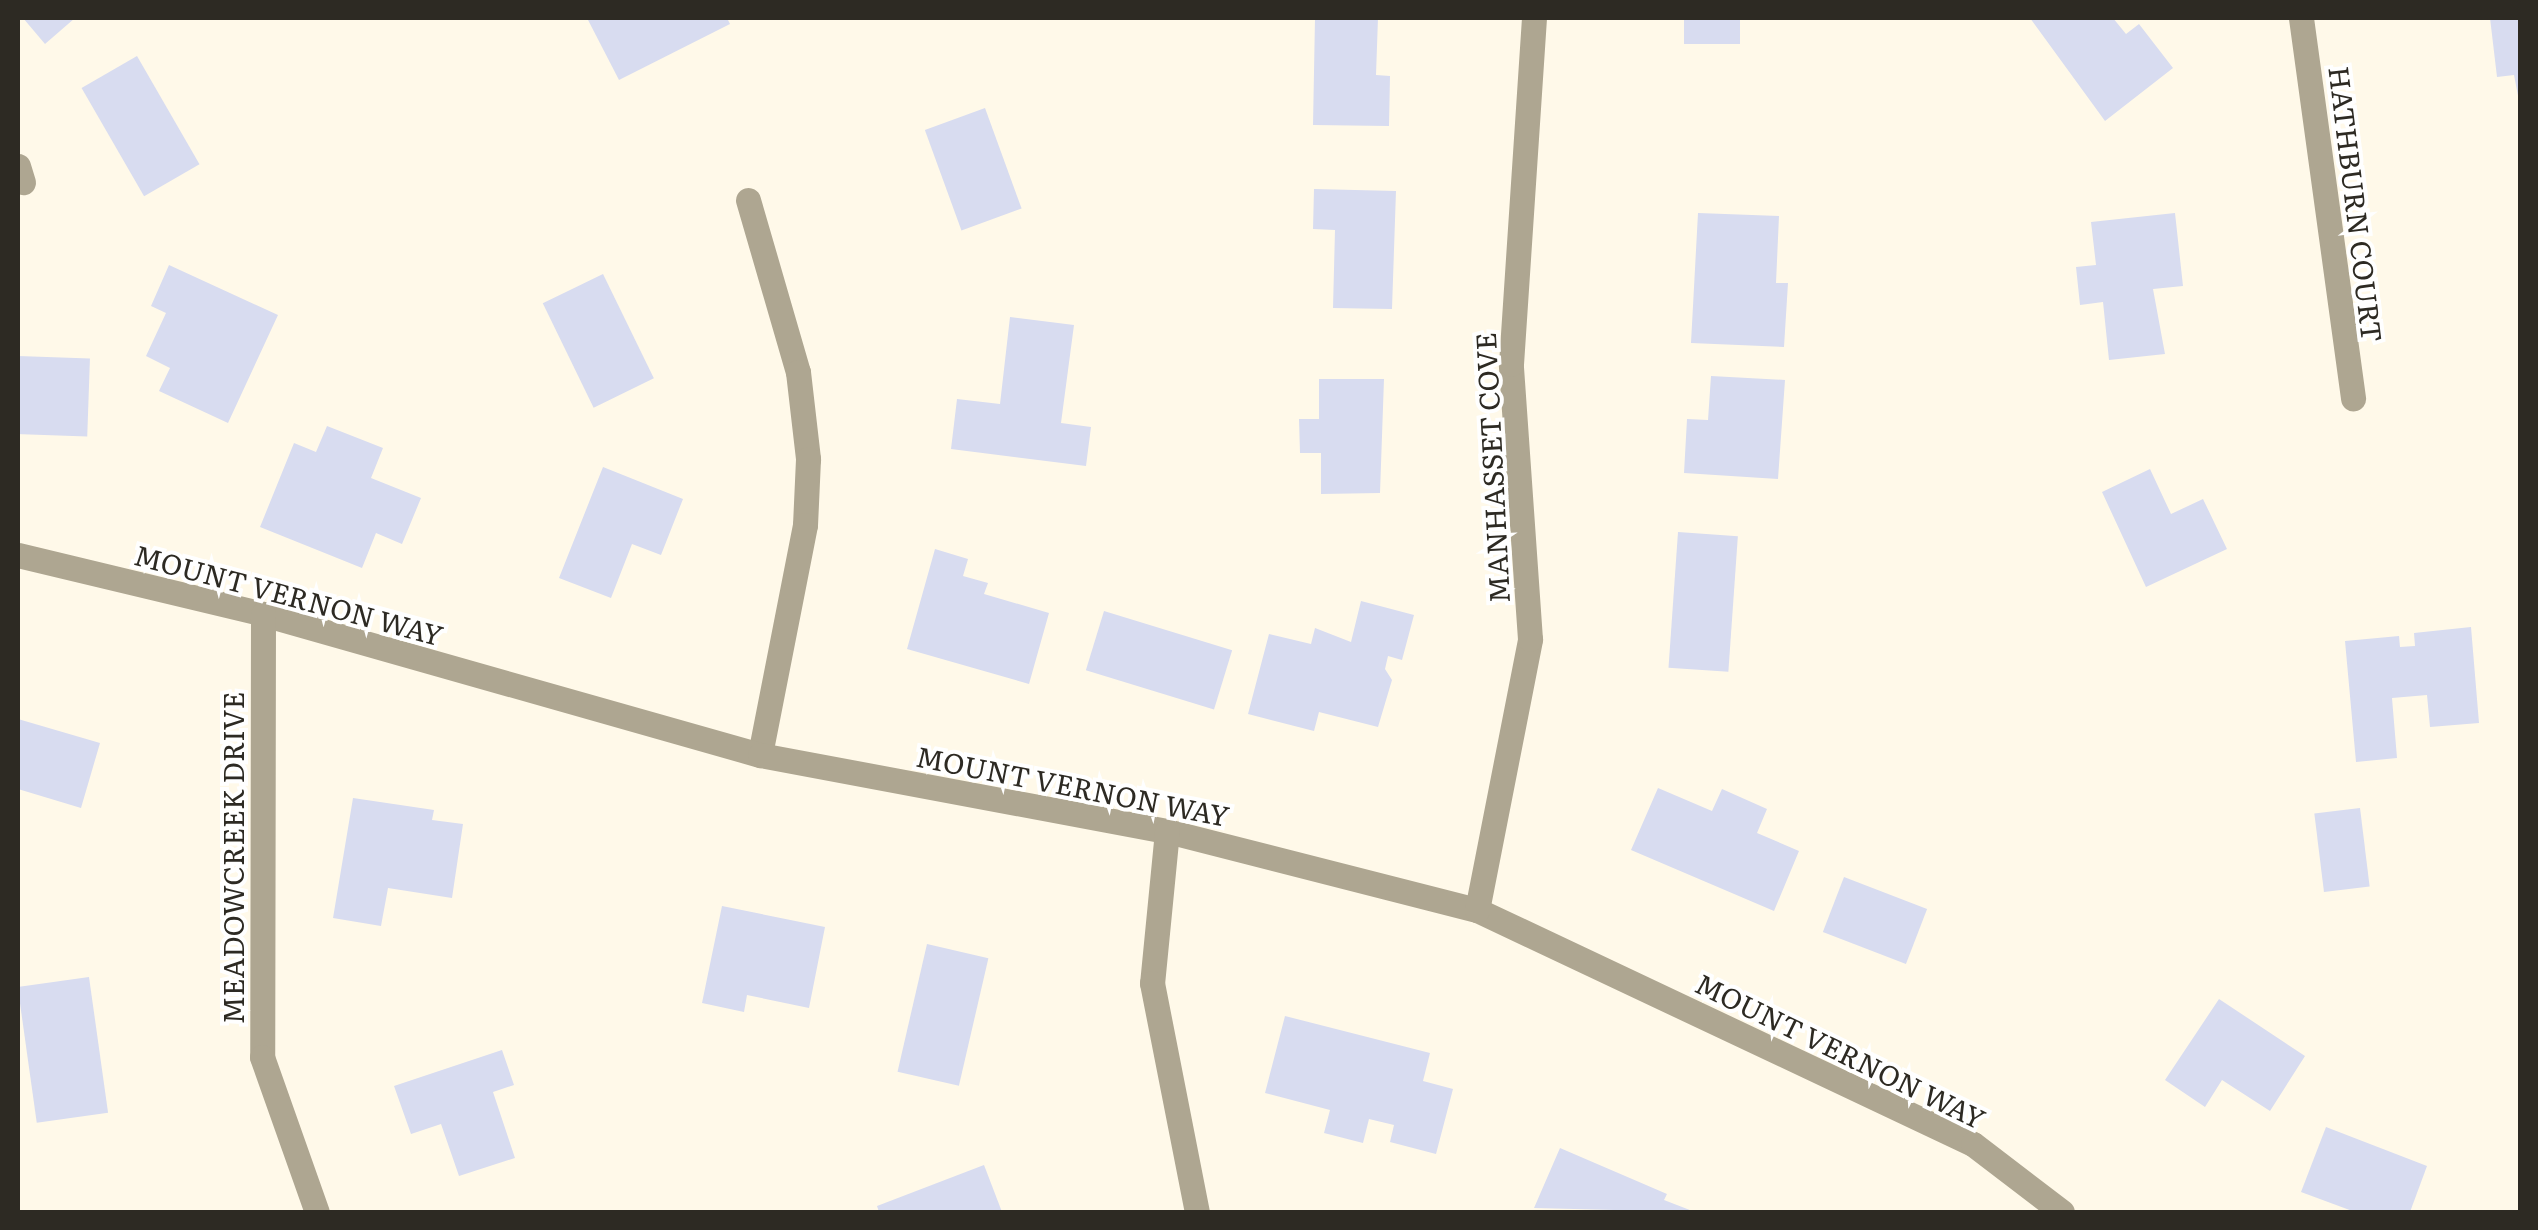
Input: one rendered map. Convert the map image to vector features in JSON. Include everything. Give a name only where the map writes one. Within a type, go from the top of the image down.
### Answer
[{"type":"street","name":"MANHASSET COVE","points":[[1477,910],[1530,638],[1511,364],[1534,18]]},
{"type":"street","name":"HATHBURN COURT","points":[[2301,18],[2353,398]]},
{"type":"street","points":[[748,200],[798,372],[808,459],[804,526],[760,755]]},
{"type":"street","name":"MOUNT VERNON WAY","points":[[18,555],[263,614],[760,755],[1167,830],[1477,910],[1972,1144],[2062,1212]]},
{"type":"street","name":"MEADOWCREEK DRIVE","points":[[263,614],[262,1057],[318,1212]]},
{"type":"street","points":[[1167,830],[1152,983],[1197,1212]]},
{"type":"building","points":[[23,18],[75,18],[45,44]]},
{"type":"building","points":[[587,18],[727,18],[730,24],[619,80]]},
{"type":"building","points":[[1315,18],[1378,18],[1376,75],[1390,76],[1389,126],[1313,125]]},
{"type":"building","points":[[1684,18],[1740,18],[1740,44],[1684,44]]},
{"type":"building","points":[[2030,18],[2113,18],[2126,34],[2139,24],[2173,68],[2105,121]]},
{"type":"building","points":[[2490,18],[2520,18],[2520,106],[2514,75],[2497,77]]},
{"type":"building","points":[[137,56],[200,164],[144,196],[82,88]]},
{"type":"building","points":[[985,108],[1022,209],[961,230],[925,130]]},
{"type":"building","points":[[1314,189],[1396,191],[1392,309],[1333,308],[1335,230],[1313,229]]},
{"type":"building","points":[[1698,213],[1779,216],[1776,283],[1788,283],[1784,347],[1691,343]]},
{"type":"building","points":[[2175,213],[2183,286],[2153,289],[2165,354],[2109,360],[2103,302],[2080,305],[2076,267],[2096,265],[2091,222]]},
{"type":"building","points":[[169,265],[278,315],[228,423],[159,391],[170,368],[146,356],[166,313],[151,306]]},
{"type":"building","points":[[603,274],[654,378],[594,408],[543,303]]},
{"type":"building","points":[[1010,317],[1074,325],[1061,423],[1091,427],[1086,466],[951,449],[957,399],[1000,404]]},
{"type":"building","points":[[18,356],[90,359],[87,436],[18,434]]},
{"type":"building","points":[[1711,376],[1785,380],[1778,479],[1684,473],[1687,419],[1708,420]]},
{"type":"building","points":[[1319,379],[1384,379],[1380,493],[1321,494],[1321,453],[1300,453],[1299,419],[1319,419]]},
{"type":"building","points":[[327,426],[383,448],[371,478],[421,498],[402,544],[376,533],[362,568],[260,527],[294,443],[316,452]]},
{"type":"building","points":[[603,467],[683,499],[661,555],[632,544],[611,598],[559,578]]},
{"type":"building","points":[[2150,469],[2171,514],[2203,499],[2227,549],[2146,587],[2102,492]]},
{"type":"building","points":[[1678,532],[1738,536],[1728,672],[1669,668]]},
{"type":"building","points":[[935,549],[968,559],[963,576],[988,583],[984,594],[1049,613],[1029,684],[907,649]]},
{"type":"building","points":[[1361,601],[1414,615],[1402,660],[1388,656],[1385,669],[1392,680],[1378,727],[1319,712],[1314,731],[1248,714],[1269,634],[1311,644],[1315,628],[1351,642]]},
{"type":"building","points":[[1104,611],[1232,650],[1214,709],[1086,670]]},
{"type":"building","points":[[2471,627],[2479,723],[2430,727],[2427,695],[2392,698],[2397,758],[2356,762],[2345,641],[2399,636],[2400,647],[2415,646],[2414,633]]},
{"type":"building","points":[[18,719],[100,743],[81,808],[18,789]]},
{"type":"building","points":[[1658,788],[1712,811],[1722,789],[1767,809],[1757,833],[1799,851],[1774,911],[1631,850]]},
{"type":"building","points":[[353,798],[434,810],[432,820],[463,824],[452,898],[388,888],[381,926],[333,918]]},
{"type":"building","points":[[2360,808],[2370,886],[2324,892],[2314,814]]},
{"type":"building","points":[[1844,877],[1927,909],[1906,964],[1823,932]]},
{"type":"building","points":[[722,906],[825,927],[809,1008],[747,995],[744,1012],[702,1003]]},
{"type":"building","points":[[927,944],[988,958],[959,1086],[898,1072]]},
{"type":"building","points":[[89,977],[108,1113],[37,1123],[18,987]]},
{"type":"building","points":[[2219,999],[2305,1056],[2270,1111],[2222,1080],[2205,1107],[2165,1080]]},
{"type":"building","points":[[1285,1016],[1430,1053],[1423,1081],[1453,1089],[1436,1154],[1390,1142],[1394,1125],[1369,1119],[1363,1143],[1324,1133],[1330,1110],[1265,1093]]},
{"type":"building","points":[[502,1050],[514,1085],[493,1092],[515,1158],[459,1176],[441,1124],[411,1134],[394,1086]]},
{"type":"building","points":[[2326,1127],[2427,1166],[2410,1212],[2355,1212],[2301,1192]]},
{"type":"building","points":[[1560,1148],[1667,1194],[1664,1200],[1695,1212],[1534,1208]]},
{"type":"building","points":[[984,1165],[1002,1212],[879,1212],[877,1206]]}]
